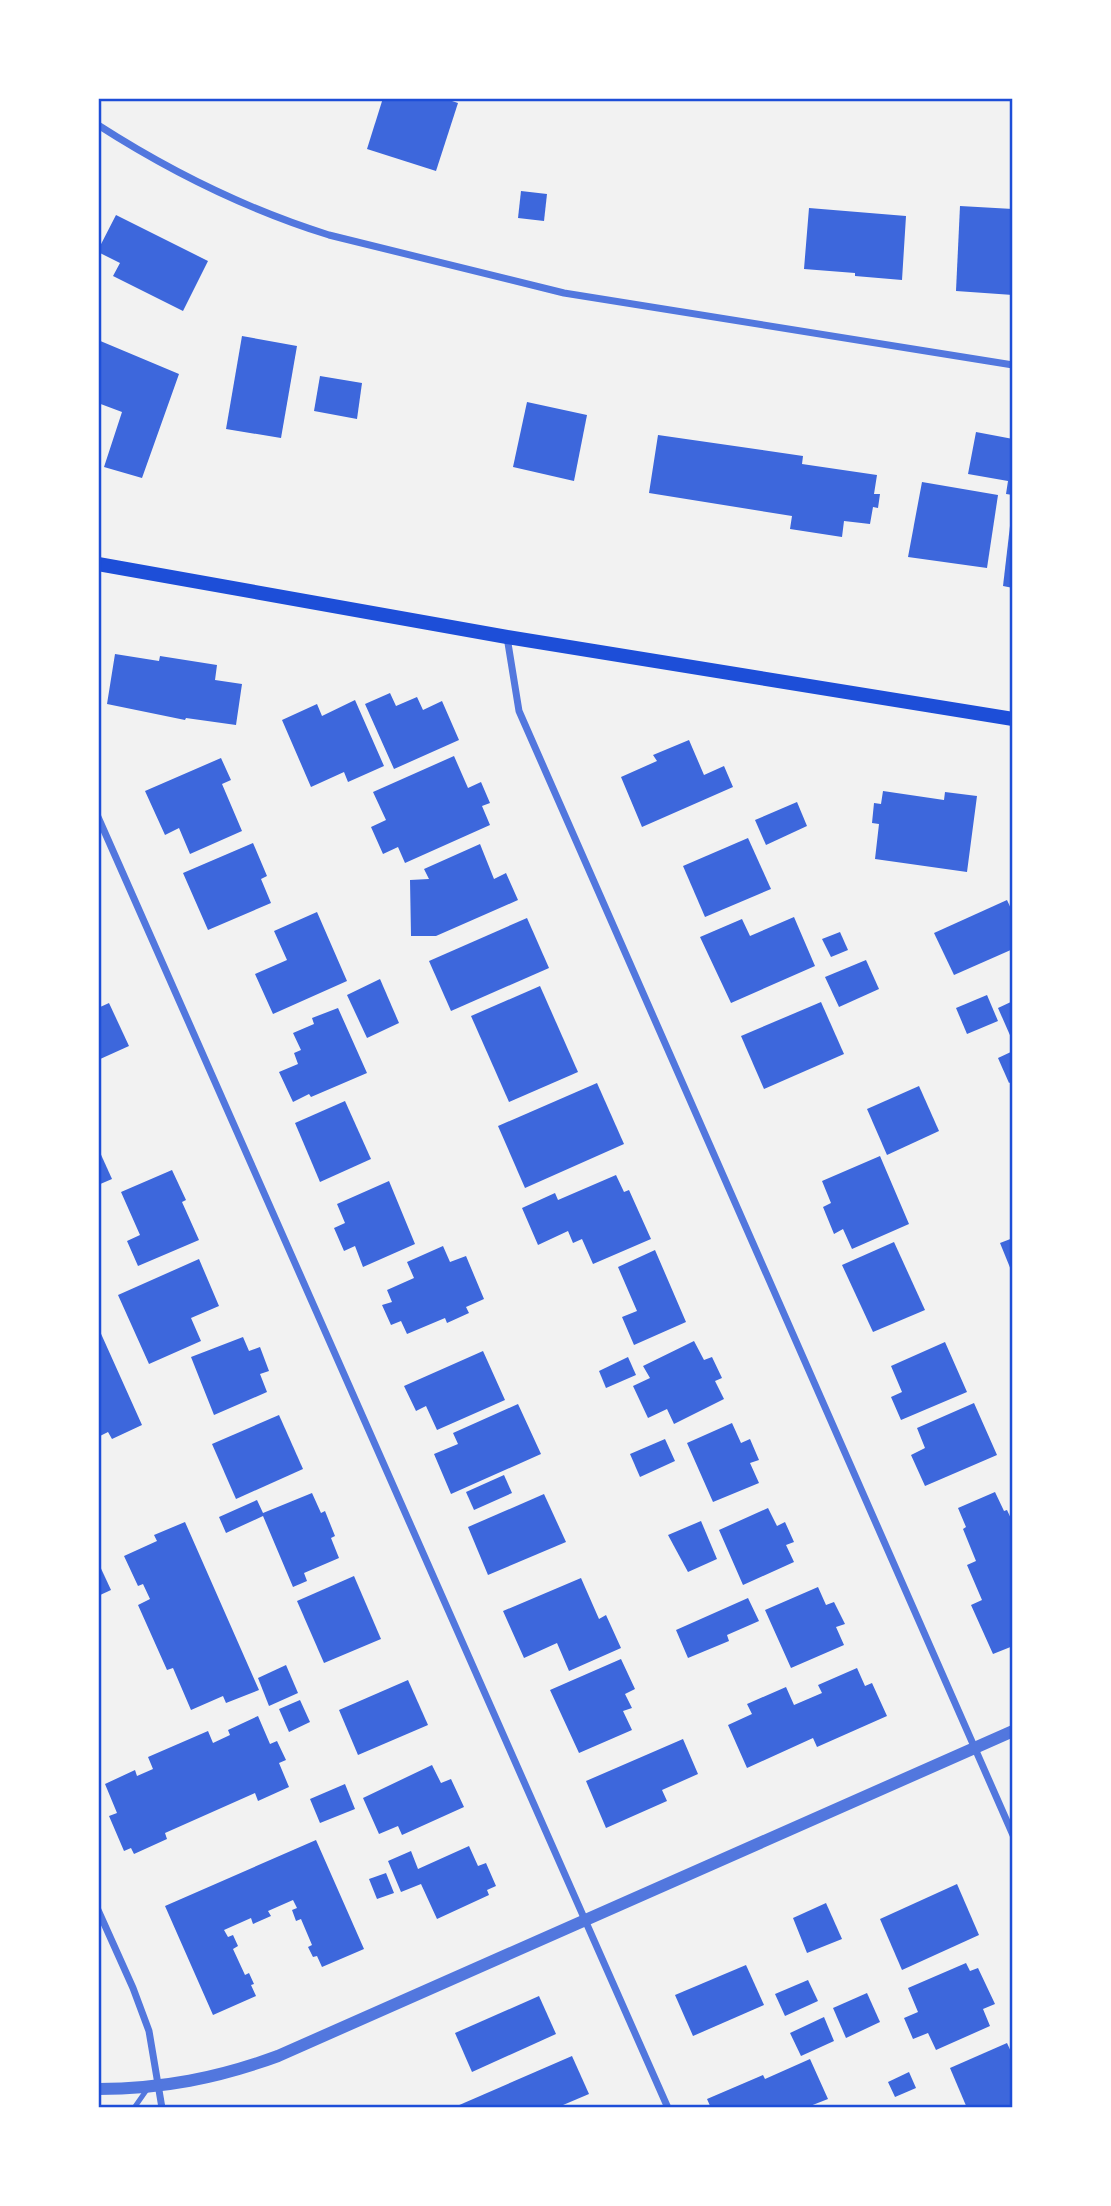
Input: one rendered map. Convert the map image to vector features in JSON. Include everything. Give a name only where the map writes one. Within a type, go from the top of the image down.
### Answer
[{"type":"main road","points":[[98,564],[507,637],[1013,719]]},
{"type":"street","points":[[98,125],[181,174],[303,227],[338,237],[564,293],[1013,365]]},
{"type":"street","points":[[507,637],[519,711],[1013,1835]]},
{"type":"street","points":[[98,817],[668,2108]]},
{"type":"street","points":[[98,2089],[154,2087],[200,2080],[240,2070],[278,2056],[1013,1731]]},
{"type":"street","points":[[98,1910],[133,1987],[149,2031],[154,2087],[162,2108]]},
{"type":"lane","points":[[134,2108],[154,2087]]},
{"type":"building","points":[[383,98],[443,98],[458,103],[436,171],[367,149]]},
{"type":"building","points":[[521,191],[547,194],[544,221],[518,218]]},
{"type":"building","points":[[960,206],[1013,209],[1013,295],[956,291]]},
{"type":"building","points":[[809,208],[906,216],[902,280],[804,269]]},
{"type":"building","points":[[116,215],[208,261],[183,311],[113,276],[120,263],[98,250]]},
{"type":"building","points":[[242,336],[297,346],[281,438],[226,429]]},
{"type":"building","points":[[98,340],[179,374],[142,478],[104,467],[122,412],[98,403]]},
{"type":"building","points":[[320,376],[362,383],[357,419],[314,411]]},
{"type":"building","points":[[527,402],[587,415],[574,481],[513,467]]},
{"type":"building","points":[[976,432],[1013,439],[1013,495],[1006,494],[1008,481],[968,474]]},
{"type":"building","points":[[658,435],[803,456],[802,464],[877,475],[874,494],[880,494],[878,508],[873,507],[870,524],[844,521],[842,537],[790,529],[792,516],[649,493]]},
{"type":"building","points":[[922,482],[998,495],[987,568],[908,557]]},
{"type":"building","points":[[1010,526],[1013,527],[1013,588],[1003,586]]},
{"type":"building","points":[[115,654],[159,661],[160,656],[217,665],[215,680],[242,684],[236,725],[185,720],[107,704]]},
{"type":"building","points":[[390,693],[396,706],[417,697],[423,710],[442,701],[459,740],[394,769],[365,704]]},
{"type":"building","points":[[355,700],[384,766],[348,782],[344,772],[311,787],[282,720],[317,704],[322,716]]},
{"type":"building","points":[[689,740],[704,775],[724,766],[733,787],[642,827],[621,777],[657,761],[653,755]]},
{"type":"building","points":[[454,756],[468,788],[481,782],[490,803],[482,806],[490,825],[405,863],[398,847],[383,854],[371,827],[386,820],[373,792]]},
{"type":"building","points":[[221,758],[231,780],[222,784],[242,831],[190,854],[179,828],[165,835],[145,791]]},
{"type":"building","points":[[883,791],[944,800],[945,792],[977,796],[967,872],[875,859],[879,824],[872,823],[874,803],[881,804]]},
{"type":"building","points":[[797,802],[807,826],[766,845],[755,820]]},
{"type":"building","points":[[748,838],[771,889],[705,917],[683,866]]},
{"type":"building","points":[[253,843],[267,876],[261,879],[271,903],[208,930],[183,873]]},
{"type":"building","points":[[480,844],[494,879],[506,873],[518,900],[436,936],[411,936],[410,880],[429,879],[424,869]]},
{"type":"building","points":[[1007,900],[1013,913],[1013,949],[954,975],[934,933]]},
{"type":"building","points":[[317,912],[347,981],[273,1014],[255,974],[287,960],[274,931]]},
{"type":"building","points":[[794,917],[815,966],[731,1003],[700,937],[742,919],[750,936]]},
{"type":"building","points":[[527,918],[549,968],[451,1011],[429,961]]},
{"type":"building","points":[[840,932],[848,950],[831,957],[822,939]]},
{"type":"building","points":[[866,960],[879,989],[839,1007],[825,977]]},
{"type":"building","points":[[380,979],[399,1023],[367,1038],[347,995]]},
{"type":"building","points":[[540,986],[578,1072],[509,1102],[471,1016]]},
{"type":"building","points":[[987,995],[998,1021],[967,1034],[956,1008]]},
{"type":"building","points":[[1013,1001],[1013,1042],[998,1008]]},
{"type":"building","points":[[821,1002],[844,1054],[764,1089],[741,1036]]},
{"type":"building","points":[[109,1003],[129,1046],[98,1060],[98,1008]]},
{"type":"building","points":[[338,1008],[367,1073],[293,1102],[279,1072],[298,1064],[294,1053],[301,1050],[293,1033],[314,1024],[312,1018]]},
{"type":"building","points":[[1013,1051],[1013,1081],[1009,1083],[998,1058]]},
{"type":"building","points":[[597,1083],[624,1144],[525,1188],[498,1126]]},
{"type":"building","points":[[919,1086],[939,1131],[887,1155],[867,1109]]},
{"type":"building","points":[[345,1101],[371,1159],[320,1182],[295,1123]]},
{"type":"building","points":[[98,1148],[112,1179],[98,1185]]},
{"type":"building","points":[[880,1156],[909,1224],[852,1249],[843,1229],[834,1234],[823,1207],[831,1203],[822,1181]]},
{"type":"building","points":[[172,1170],[186,1200],[182,1202],[199,1240],[138,1266],[127,1241],[140,1235],[121,1192]]},
{"type":"building","points":[[616,1175],[624,1192],[629,1190],[651,1239],[593,1264],[582,1239],[573,1243],[568,1231],[538,1245],[522,1208],[555,1193],[558,1200]]},
{"type":"building","points":[[389,1181],[415,1244],[363,1267],[355,1246],[344,1251],[334,1228],[345,1223],[337,1204]]},
{"type":"building","points":[[1013,1238],[1013,1275],[1000,1243]]},
{"type":"building","points":[[894,1242],[925,1310],[873,1332],[842,1265]]},
{"type":"building","points":[[443,1246],[450,1262],[466,1256],[484,1299],[466,1307],[469,1313],[447,1323],[445,1318],[407,1334],[401,1321],[391,1325],[382,1305],[392,1302],[387,1290],[414,1278],[407,1262]]},
{"type":"building","points":[[655,1250],[686,1322],[634,1345],[622,1317],[637,1311],[618,1267]]},
{"type":"building","points":[[199,1259],[219,1306],[191,1318],[201,1341],[149,1364],[118,1295]]},
{"type":"building","points":[[98,1327],[142,1425],[112,1439],[108,1432],[98,1437]]},
{"type":"building","points":[[243,1337],[249,1351],[260,1347],[269,1371],[260,1374],[267,1392],[214,1415],[191,1357]]},
{"type":"building","points":[[694,1341],[704,1360],[712,1357],[722,1378],[715,1381],[724,1399],[674,1424],[667,1409],[648,1418],[633,1386],[650,1378],[643,1366]]},
{"type":"building","points":[[945,1342],[967,1392],[901,1420],[891,1397],[902,1392],[891,1366]]},
{"type":"building","points":[[483,1351],[505,1400],[437,1430],[426,1406],[416,1411],[404,1386]]},
{"type":"building","points":[[628,1357],[636,1375],[606,1388],[599,1371]]},
{"type":"building","points":[[974,1403],[997,1455],[925,1486],[911,1455],[925,1448],[917,1428]]},
{"type":"building","points":[[518,1404],[541,1454],[451,1494],[434,1454],[458,1444],[453,1433]]},
{"type":"building","points":[[279,1415],[303,1469],[236,1499],[212,1444]]},
{"type":"building","points":[[732,1423],[741,1443],[750,1439],[759,1460],[750,1463],[759,1483],[713,1502],[687,1443]]},
{"type":"building","points":[[665,1439],[675,1461],[640,1477],[630,1454]]},
{"type":"building","points":[[504,1475],[512,1493],[474,1510],[466,1492]]},
{"type":"building","points":[[995,1492],[1013,1523],[1013,1646],[993,1654],[971,1605],[982,1600],[967,1565],[976,1561],[958,1508]]},
{"type":"building","points":[[312,1493],[321,1513],[325,1511],[335,1536],[331,1538],[339,1558],[304,1573],[307,1581],[293,1587],[263,1516],[226,1533],[219,1517],[257,1500],[263,1513]]},
{"type":"building","points":[[544,1494],[566,1542],[488,1575],[468,1527]]},
{"type":"building","points":[[768,1508],[777,1526],[785,1522],[794,1542],[786,1545],[794,1562],[743,1585],[719,1530]]},
{"type":"building","points":[[701,1521],[717,1559],[688,1572],[668,1535]]},
{"type":"building","points":[[185,1522],[259,1690],[226,1703],[223,1696],[191,1710],[173,1668],[167,1670],[138,1605],[150,1599],[143,1584],[138,1586],[124,1556],[157,1541],[154,1535]]},
{"type":"building","points":[[98,1562],[111,1590],[98,1596]]},
{"type":"building","points":[[354,1576],[381,1639],[324,1663],[297,1601]]},
{"type":"building","points":[[581,1578],[599,1619],[606,1615],[621,1648],[569,1671],[557,1643],[524,1658],[503,1611]]},
{"type":"building","points":[[818,1587],[826,1605],[834,1602],[845,1624],[836,1627],[844,1645],[791,1668],[765,1610]]},
{"type":"building","points":[[748,1598],[759,1621],[727,1635],[729,1641],[688,1658],[676,1630]]},
{"type":"building","points":[[621,1659],[635,1689],[625,1694],[632,1708],[623,1711],[632,1730],[579,1753],[550,1690]]},
{"type":"building","points":[[286,1665],[298,1693],[269,1706],[258,1678]]},
{"type":"building","points":[[857,1668],[865,1686],[872,1683],[887,1716],[817,1747],[813,1738],[747,1768],[728,1725],[752,1714],[747,1704],[786,1687],[794,1705],[822,1693],[818,1685]]},
{"type":"building","points":[[408,1680],[428,1725],[358,1755],[339,1710]]},
{"type":"building","points":[[300,1700],[310,1722],[289,1732],[279,1709]]},
{"type":"building","points":[[258,1716],[270,1744],[277,1741],[286,1760],[279,1763],[289,1787],[258,1801],[255,1793],[165,1833],[167,1839],[134,1854],[131,1848],[124,1851],[109,1816],[117,1813],[105,1784],[135,1770],[137,1776],[153,1769],[148,1757],[208,1731],[213,1743],[230,1735],[228,1730]]},
{"type":"building","points":[[683,1739],[698,1774],[662,1790],[667,1801],[606,1828],[586,1781]]},
{"type":"building","points":[[432,1765],[441,1783],[451,1779],[464,1807],[402,1835],[398,1826],[379,1834],[363,1798]]},
{"type":"building","points":[[345,1784],[355,1809],[320,1823],[310,1799]]},
{"type":"building","points":[[316,1840],[364,1949],[322,1967],[317,1956],[313,1957],[308,1947],[312,1945],[301,1919],[296,1921],[292,1910],[297,1908],[293,1900],[268,1911],[271,1916],[253,1924],[251,1918],[224,1930],[228,1937],[233,1935],[238,1946],[233,1949],[245,1975],[249,1973],[256,1996],[213,2015],[165,1906]]},
{"type":"building","points":[[469,1846],[478,1866],[486,1863],[496,1886],[487,1890],[489,1895],[437,1919],[421,1884],[401,1892],[388,1861],[411,1851],[418,1869]]},
{"type":"building","points":[[386,1873],[394,1893],[377,1899],[369,1879]]},
{"type":"building","points":[[957,1884],[979,1935],[902,1970],[880,1919]]},
{"type":"building","points":[[826,1903],[842,1939],[807,1953],[793,1918]]},
{"type":"building","points":[[966,1963],[970,1971],[978,1968],[995,2004],[983,2009],[990,2026],[936,2050],[928,2033],[913,2039],[904,2018],[918,2012],[908,1988]]},
{"type":"building","points":[[746,1965],[764,2005],[693,2036],[675,1995]]},
{"type":"building","points":[[808,1980],[818,2001],[785,2016],[775,1994]]},
{"type":"building","points":[[867,1993],[880,2022],[846,2038],[833,2008]]},
{"type":"building","points":[[539,1996],[556,2034],[472,2072],[455,2033]]},
{"type":"building","points":[[824,2017],[834,2041],[801,2056],[790,2033]]},
{"type":"building","points":[[1007,2043],[1013,2056],[1013,2108],[967,2108],[950,2068]]},
{"type":"building","points":[[572,2056],[589,2094],[556,2108],[457,2106]]},
{"type":"building","points":[[810,2059],[828,2099],[805,2108],[711,2108],[707,2099],[763,2075],[765,2079]]},
{"type":"building","points":[[909,2072],[916,2088],[895,2097],[888,2082]]}]
